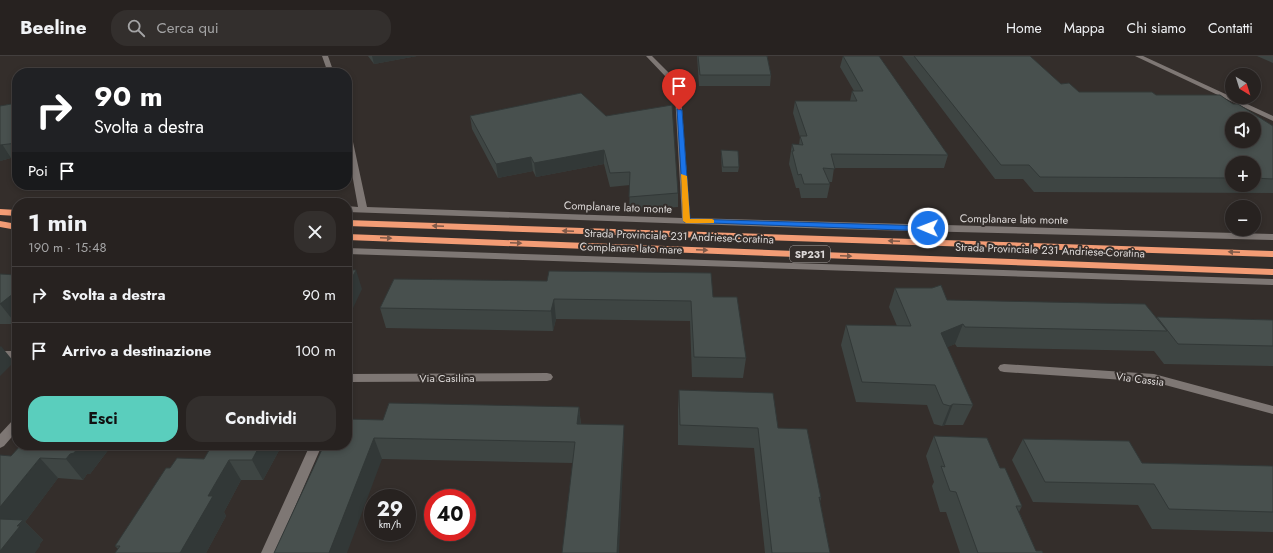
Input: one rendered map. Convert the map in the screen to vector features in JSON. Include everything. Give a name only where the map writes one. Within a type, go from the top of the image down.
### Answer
[{"type":"highway","points":[[0,212],[12,213]]},
{"type":"highway","points":[[0,224],[12,225]]},
{"type":"highway","name":"Strada Provinciale 231 Andriese-Coratina","points":[[352,224],[1273,254]]},
{"type":"highway","name":"Strada Provinciale 231 Andriese-Coratina","points":[[352,237],[1273,272]]},
{"type":"street","points":[[325,56],[329,68]]},
{"type":"street","points":[[649,56],[668,75],[678,94],[686,221]]},
{"type":"street","points":[[1138,56],[1273,119]]},
{"type":"street","points":[[352,144],[363,209]]},
{"type":"street","name":"Complanare lato monte","points":[[352,209],[686,221],[1273,237]]},
{"type":"street","name":"Complanare lato mare","points":[[352,251],[1273,282]]},
{"type":"street","points":[[0,355],[12,355]]},
{"type":"street","name":"Via Cassia","points":[[1004,368],[1154,378],[1272,411]]},
{"type":"street","name":"Via Casilina","points":[[352,378],[547,377]]},
{"type":"street","points":[[0,443],[12,429]]},
{"type":"street","points":[[268,553],[314,450]]},
{"type":"building","points":[[698,56],[767,56],[771,75],[700,75]]},
{"type":"building","points":[[843,56],[879,56],[948,155],[831,154],[835,169],[823,168],[830,184],[804,184],[801,174],[798,175],[792,151],[794,151],[792,144],[803,145],[800,136],[807,136],[795,101],[857,101],[852,91],[863,91]]},
{"type":"building","points":[[914,56],[1030,56],[1061,84],[1069,83],[1079,92],[1152,92],[1156,95],[1220,95],[1225,98],[1225,104],[1238,104],[1251,112],[1225,112],[1225,148],[1261,148],[1261,118],[1273,126],[1273,179],[1261,178],[1261,156],[1225,156],[1225,178],[1040,177],[1029,165],[1001,165]]},
{"type":"building","points":[[581,93],[606,116],[672,105],[678,193],[629,197],[630,172],[610,173],[604,150],[534,163],[531,157],[496,164],[470,116]]},
{"type":"building","points":[[12,104],[12,144],[0,145],[0,106]]},
{"type":"building","points":[[721,150],[738,151],[739,167],[723,167]]},
{"type":"building","points":[[352,270],[356,270],[352,278]]},
{"type":"building","points":[[549,271],[711,273],[713,297],[737,297],[746,358],[694,357],[691,301],[554,299],[551,311],[380,308],[394,279],[547,281]]},
{"type":"building","points":[[0,274],[12,275],[12,295],[0,304]]},
{"type":"building","points":[[941,285],[947,300],[1145,304],[1167,331],[965,327],[963,324],[941,333],[973,405],[953,404],[950,406],[943,404],[935,385],[862,382],[846,325],[911,326],[895,288],[932,288]]},
{"type":"building","points":[[1157,317],[1273,320],[1273,346],[1178,344]]},
{"type":"building","points":[[679,390],[773,393],[778,428],[807,429],[830,553],[772,553],[758,428],[680,425]]},
{"type":"building","points":[[389,403],[579,407],[577,424],[624,425],[617,553],[562,553],[575,442],[374,438],[329,553],[274,553],[322,450],[352,450],[352,419],[383,420]]},
{"type":"building","points":[[934,436],[987,438],[1000,468],[1005,468],[1022,506],[1016,506],[1036,551],[1042,551],[1043,553],[978,553],[956,492],[950,491],[941,466],[945,467]]},
{"type":"building","points":[[1023,439],[1129,441],[1142,463],[1273,466],[1273,512],[1169,509],[1154,484],[1045,482]]},
{"type":"building","points":[[16,450],[76,450],[66,459],[40,458],[0,507],[0,455],[11,456]]},
{"type":"building","points":[[209,450],[257,450],[252,460],[229,460],[208,496],[213,496],[180,553],[115,553],[120,546],[115,546],[166,468],[170,468],[177,458],[204,459]]},
{"type":"building","points":[[0,519],[23,520],[17,526],[20,526],[0,551]]},
{"type":"slow traffic","points":[[683,176],[686,221],[712,222]]},
{"type":"route","points":[[679,110],[686,221],[928,228]]}]
